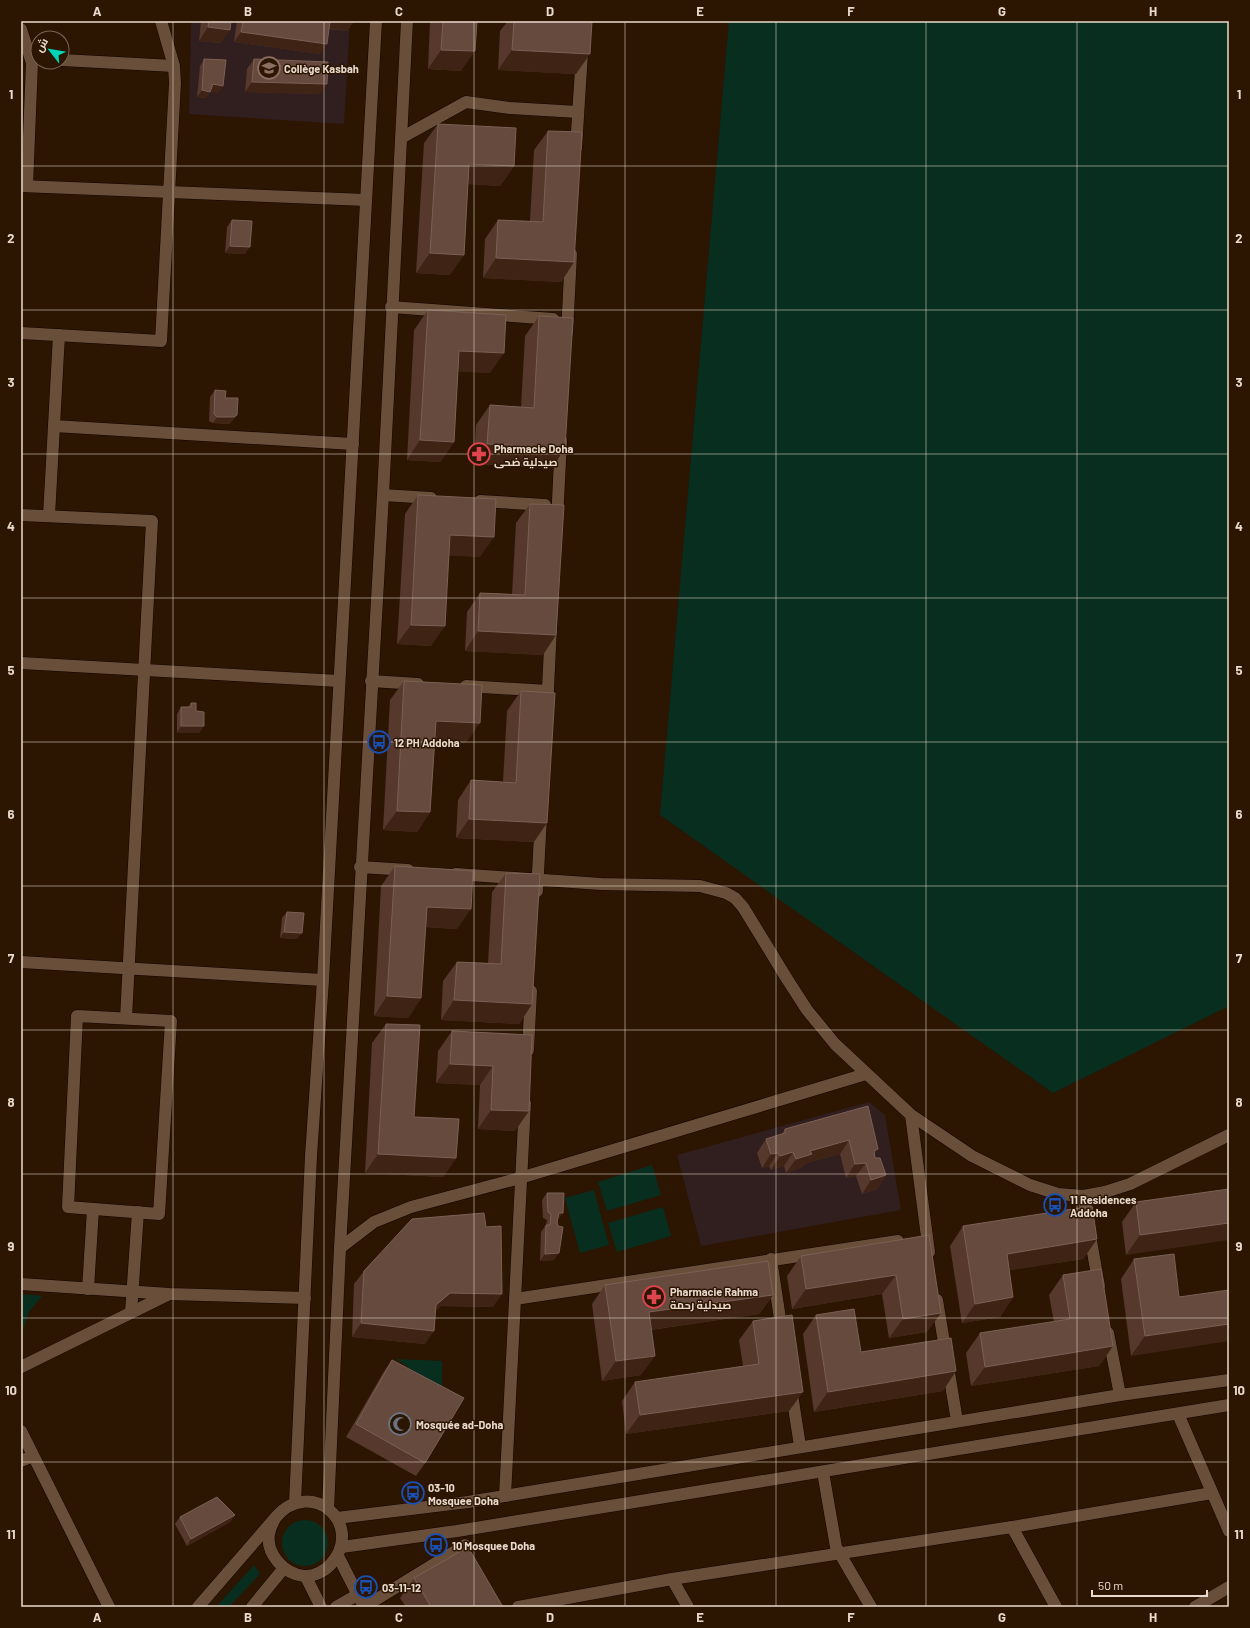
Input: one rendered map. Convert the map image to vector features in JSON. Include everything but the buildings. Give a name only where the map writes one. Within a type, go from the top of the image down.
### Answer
[{"type":"street","points":[[21,332],[161,340],[175,105],[174,66],[161,21]]},
{"type":"street","points":[[294,1503],[311,1156],[323,980],[376,21]]},
{"type":"street","points":[[328,1509],[360,867],[383,495],[391,307],[407,21]]},
{"type":"street","points":[[576,158],[584,21]]},
{"type":"street","points":[[21,29],[30,49]]},
{"type":"street","points":[[70,60],[174,66]]},
{"type":"street","points":[[35,70],[24,186],[366,200]]},
{"type":"street","points":[[401,138],[466,102],[510,108],[578,112]]},
{"type":"street","points":[[566,343],[571,243]]},
{"type":"street","points":[[391,307],[567,320]]},
{"type":"street","points":[[49,516],[59,335]]},
{"type":"street","points":[[54,426],[353,444]]},
{"type":"street","points":[[557,529],[562,429]]},
{"type":"street","points":[[383,495],[446,499]]},
{"type":"street","points":[[469,500],[558,506]]},
{"type":"street","points":[[21,515],[152,521],[126,1018]]},
{"type":"street","points":[[546,722],[552,614]]},
{"type":"street","points":[[21,663],[339,681]]},
{"type":"street","points":[[371,681],[433,684]]},
{"type":"street","points":[[455,686],[548,691]]},
{"type":"street","points":[[537,902],[542,808]]},
{"type":"street","points":[[360,867],[424,871]]},
{"type":"street","points":[[446,873],[601,884],[685,885],[713,888],[726,893],[735,898],[743,908],[808,1010],[835,1044],[866,1074],[911,1115],[945,1140],[1030,1185],[1058,1194],[1083,1196],[1105,1192],[1130,1184],[1229,1135]]},
{"type":"street","points":[[21,962],[323,980]]},
{"type":"street","points":[[527,1059],[532,981]]},
{"type":"street","points":[[77,1016],[171,1021],[159,1214],[93,1209],[68,1207],[77,1016]]},
{"type":"street","points":[[340,1248],[374,1222],[388,1215],[411,1207],[520,1178],[866,1074]]},
{"type":"street","points":[[505,1496],[520,1178],[526,1091]]},
{"type":"street","points":[[911,1115],[919,1237],[932,1268]]},
{"type":"street","points":[[1083,1196],[1102,1298]]},
{"type":"street","points":[[88,1289],[93,1209]]},
{"type":"street","points":[[131,1313],[138,1212]]},
{"type":"street","points":[[515,1299],[919,1237]]},
{"type":"street","points":[[771,1259],[784,1344]]},
{"type":"street","points":[[21,1284],[169,1294],[305,1298]]},
{"type":"street","points":[[936,1291],[957,1421]]},
{"type":"street","points":[[21,1367],[169,1294]]},
{"type":"street","points":[[1106,1321],[1120,1395]]},
{"type":"street","points":[[789,1376],[800,1446]]},
{"type":"street","points":[[337,1518],[505,1496],[800,1446],[1120,1395],[1229,1380]]},
{"type":"street","points":[[276,1516],[269,1534],[269,1544],[275,1559],[284,1568],[306,1577],[322,1572],[328,1568],[340,1551],[1229,1405]]},
{"type":"street","points":[[1178,1414],[1229,1531]]},
{"type":"street","points":[[21,1431],[109,1607]]},
{"type":"street","points":[[21,1461],[33,1456]]},
{"type":"street","points":[[823,1472],[836,1547],[871,1607]]},
{"type":"street","points":[[518,1607],[672,1580],[840,1555],[1212,1493]]},
{"type":"street","points":[[198,1607],[282,1509],[294,1503],[312,1502],[328,1509],[337,1518],[342,1532],[340,1551],[357,1594],[364,1607],[467,1549],[457,1531]]},
{"type":"street","points":[[1012,1527],[1056,1607]]},
{"type":"street","points":[[252,1607],[284,1568]]},
{"type":"street","points":[[306,1577],[321,1607]]},
{"type":"street","points":[[672,1580],[688,1607]]},
{"type":"street","points":[[1195,1607],[1229,1587]]},
{"type":"street","points":[[336,1607],[357,1594]]},
{"type":"shaded area","name":"Collège Kasbah","points":[[191,21],[350,21],[344,124],[189,114]]},
{"type":"shaded area","points":[[869,1102],[885,1115],[901,1210],[701,1246],[677,1155]]},
{"type":"green space","points":[[729,21],[1229,21],[1229,1006],[1053,1093],[660,815]]},
{"type":"green space","points":[[652,1165],[661,1195],[607,1211],[598,1182]]},
{"type":"green space","points":[[594,1190],[609,1245],[580,1253],[565,1198]]},
{"type":"green space","points":[[663,1207],[671,1236],[617,1252],[608,1223]]},
{"type":"green space","points":[[21,1294],[42,1296],[29,1312],[21,1335]]},
{"type":"green space","points":[[396,1359],[442,1361],[442,1390]]},
{"type":"green space","points":[[305,1520],[318,1524],[324,1530],[328,1543],[324,1556],[318,1562],[305,1566],[292,1562],[286,1556],[282,1543],[286,1530],[292,1524]]},
{"type":"green space","points":[[254,1565],[260,1574],[229,1607],[216,1607]]},
{"type":"place","name":"Collège Kasbah","points":[[269,68]]},
{"type":"place","name":"Pharmacie Doha صيدلية ضحى","points":[[479,454]]},
{"type":"place","name":"12 PH Addoha","points":[[379,742]]},
{"type":"place","name":"11 Residences Addoha","points":[[1055,1205]]},
{"type":"place","name":"Pharmacie Rahma صيدلية رحمة","points":[[654,1297]]},
{"type":"place","name":"Mosquée ad-Doha","points":[[400,1424]]},
{"type":"place","name":"03-10 Mosquee Doha","points":[[413,1493]]},
{"type":"place","name":"10 Mosquee Doha","points":[[436,1545]]},
{"type":"place","name":"03-11-12","points":[[366,1587]]}]
